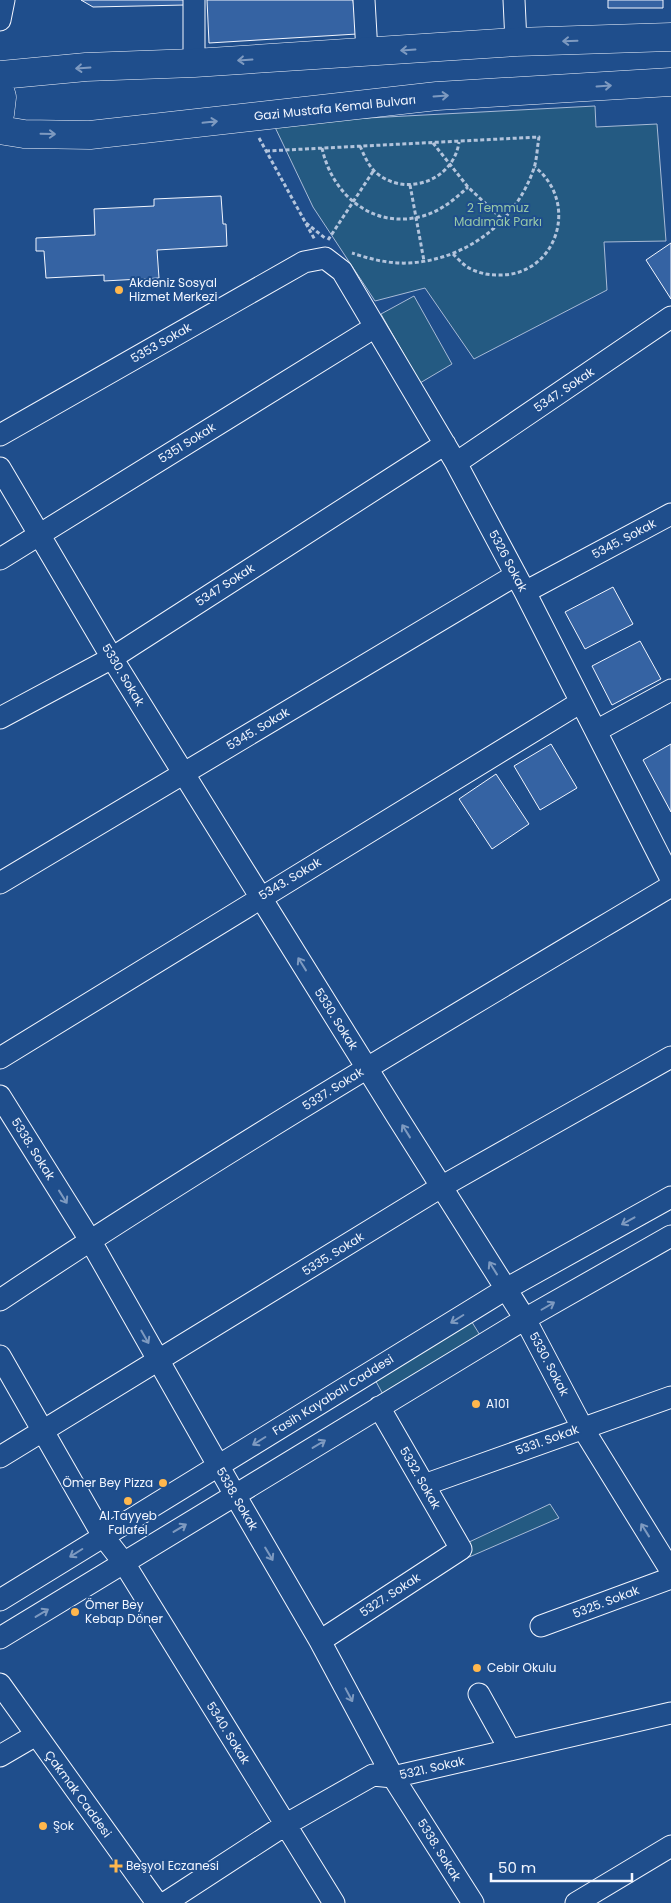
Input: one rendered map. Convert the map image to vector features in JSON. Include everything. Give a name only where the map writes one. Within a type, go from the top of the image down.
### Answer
[{"type":"highway","points":[[0,75],[86,67],[194,63],[516,42],[671,37]]},
{"type":"highway","name":"Gazi Mustafa Kemal Bulvarı","points":[[0,130],[24,134],[90,135],[437,96],[671,82]]},
{"type":"highway","points":[[0,90],[2,108],[0,114]]},
{"type":"street","points":[[0,20],[4,0]]},
{"type":"street","points":[[194,0],[194,63]]},
{"type":"street","points":[[364,0],[367,52]]},
{"type":"street","points":[[514,0],[516,42]]},
{"type":"street","name":"5326 Sokak","points":[[330,248],[456,463],[671,879]]},
{"type":"street","name":"5353 Sokak","points":[[0,435],[330,248]]},
{"type":"street","name":"5347. Sokak","points":[[456,463],[671,317]]},
{"type":"street","name":"5351 Sokak","points":[[0,559],[375,327]]},
{"type":"street","name":"5347 Sokak","points":[[0,718],[112,658],[445,444]]},
{"type":"street","name":"5330. Sokak","points":[[0,468],[112,658],[366,1068],[525,1319],[582,1427],[671,1571]]},
{"type":"street","name":"5345. Sokak","points":[[0,883],[184,773],[520,584],[671,514]]},
{"type":"street","points":[[596,731],[671,690]]},
{"type":"street","name":"5343. Sokak","points":[[0,1058],[581,702]]},
{"type":"street","name":"5337. Sokak","points":[[0,1300],[90,1240],[366,1068],[671,886]]},
{"type":"street","name":"5335. Sokak","points":[[0,1457],[442,1187],[671,1057]]},
{"type":"street","name":"5338. Sokak","points":[[0,1096],[90,1240],[234,1495],[320,1641],[393,1777],[473,1903]]},
{"type":"street","name":"Fasih Kayabalı Caddesi","points":[[0,1600],[506,1289],[671,1197]]},
{"type":"street","points":[[0,1638],[525,1319],[671,1236]]},
{"type":"street","name":"5340. Sokak","points":[[0,1356],[103,1536],[124,1563],[334,1903]]},
{"type":"street","name":"5331. Sokak","points":[[424,1485],[671,1396]]},
{"type":"street","name":"5332. Sokak","points":[[379,1407],[460,1548]]},
{"type":"street","name":"5327. Sokak","points":[[320,1641],[460,1548]]},
{"type":"street","name":"5325. Sokak","points":[[541,1626],[671,1578]]},
{"type":"street","name":"Çakmak Caddesi","points":[[0,1684],[156,1903]]},
{"type":"street","points":[[479,1694],[510,1750]]},
{"type":"street","name":"5321. Sokak","points":[[165,1903],[285,1825],[373,1775],[393,1777],[671,1713]]},
{"type":"street","points":[[0,1756],[36,1735]]},
{"type":"street","points":[[576,1903],[671,1846]]},
{"type":"path","points":[[247,117],[306,223],[330,248]]},
{"type":"path","points":[[266,151],[539,137],[534,166],[523,195],[504,220],[486,236],[462,250],[424,261],[408,263],[380,261],[344,249]]},
{"type":"path","points":[[360,146],[366,161],[374,170],[390,182],[410,185],[432,180],[444,172],[453,160],[459,142]]},
{"type":"path","points":[[433,143],[468,187],[504,220]]},
{"type":"path","points":[[322,148],[325,164],[336,186],[354,203],[375,214],[399,219],[423,216],[445,206],[468,187]]},
{"type":"path","points":[[452,253],[467,267],[485,274],[506,276],[525,270],[541,259],[553,242],[559,223],[558,203],[551,185],[534,166]]},
{"type":"path","points":[[330,248],[374,170]]},
{"type":"path","points":[[410,185],[424,261]]},
{"type":"path","points":[[306,223],[330,248]]},
{"type":"green space","name":"2 Temmuz Madımak Parkı","points":[[595,106],[596,127],[657,124],[666,241],[604,242],[607,290],[474,359],[425,288],[375,301],[313,207],[273,123]]},
{"type":"green space","points":[[414,296],[452,364],[420,383],[381,314]]},
{"type":"green space","points":[[470,1319],[483,1340],[386,1400],[373,1376]]},
{"type":"green space","points":[[550,1504],[559,1518],[467,1558],[467,1543]]},
{"type":"building","points":[[81,0],[184,0],[185,5],[93,7]]},
{"type":"building","points":[[207,0],[353,0],[357,34],[209,43]]},
{"type":"building","points":[[608,0],[663,0],[663,8],[608,8]]},
{"type":"building","points":[[221,196],[223,224],[226,224],[227,246],[157,250],[159,278],[104,281],[104,275],[46,278],[44,251],[36,251],[36,238],[95,235],[94,209],[154,206],[154,199]]},
{"type":"building","points":[[671,243],[671,299],[646,260]]},
{"type":"building","points":[[613,587],[633,624],[585,649],[565,612]]},
{"type":"building","points":[[640,641],[661,679],[612,705],[592,666]]},
{"type":"building","points":[[551,744],[577,788],[540,810],[514,766]]},
{"type":"building","points":[[671,744],[671,812],[643,760]]},
{"type":"building","points":[[496,774],[529,824],[492,849],[459,799]]},
{"type":"place","name":"Akdeniz Sosyal Hizmet Merkezi","points":[[119,290]]},
{"type":"place","name":"A101","points":[[476,1404]]},
{"type":"place","name":"Ömer Bey Pizza","points":[[163,1483]]},
{"type":"place","name":"Al Tayyeb Falafel","points":[[128,1501]]},
{"type":"place","name":"Ömer Bey Kebap Döner","points":[[75,1612]]},
{"type":"place","name":"Cebir Okulu","points":[[477,1668]]},
{"type":"place","name":"Şok","points":[[43,1826]]},
{"type":"place","name":"Beşyol Eczanesi","points":[[116,1866]]}]
